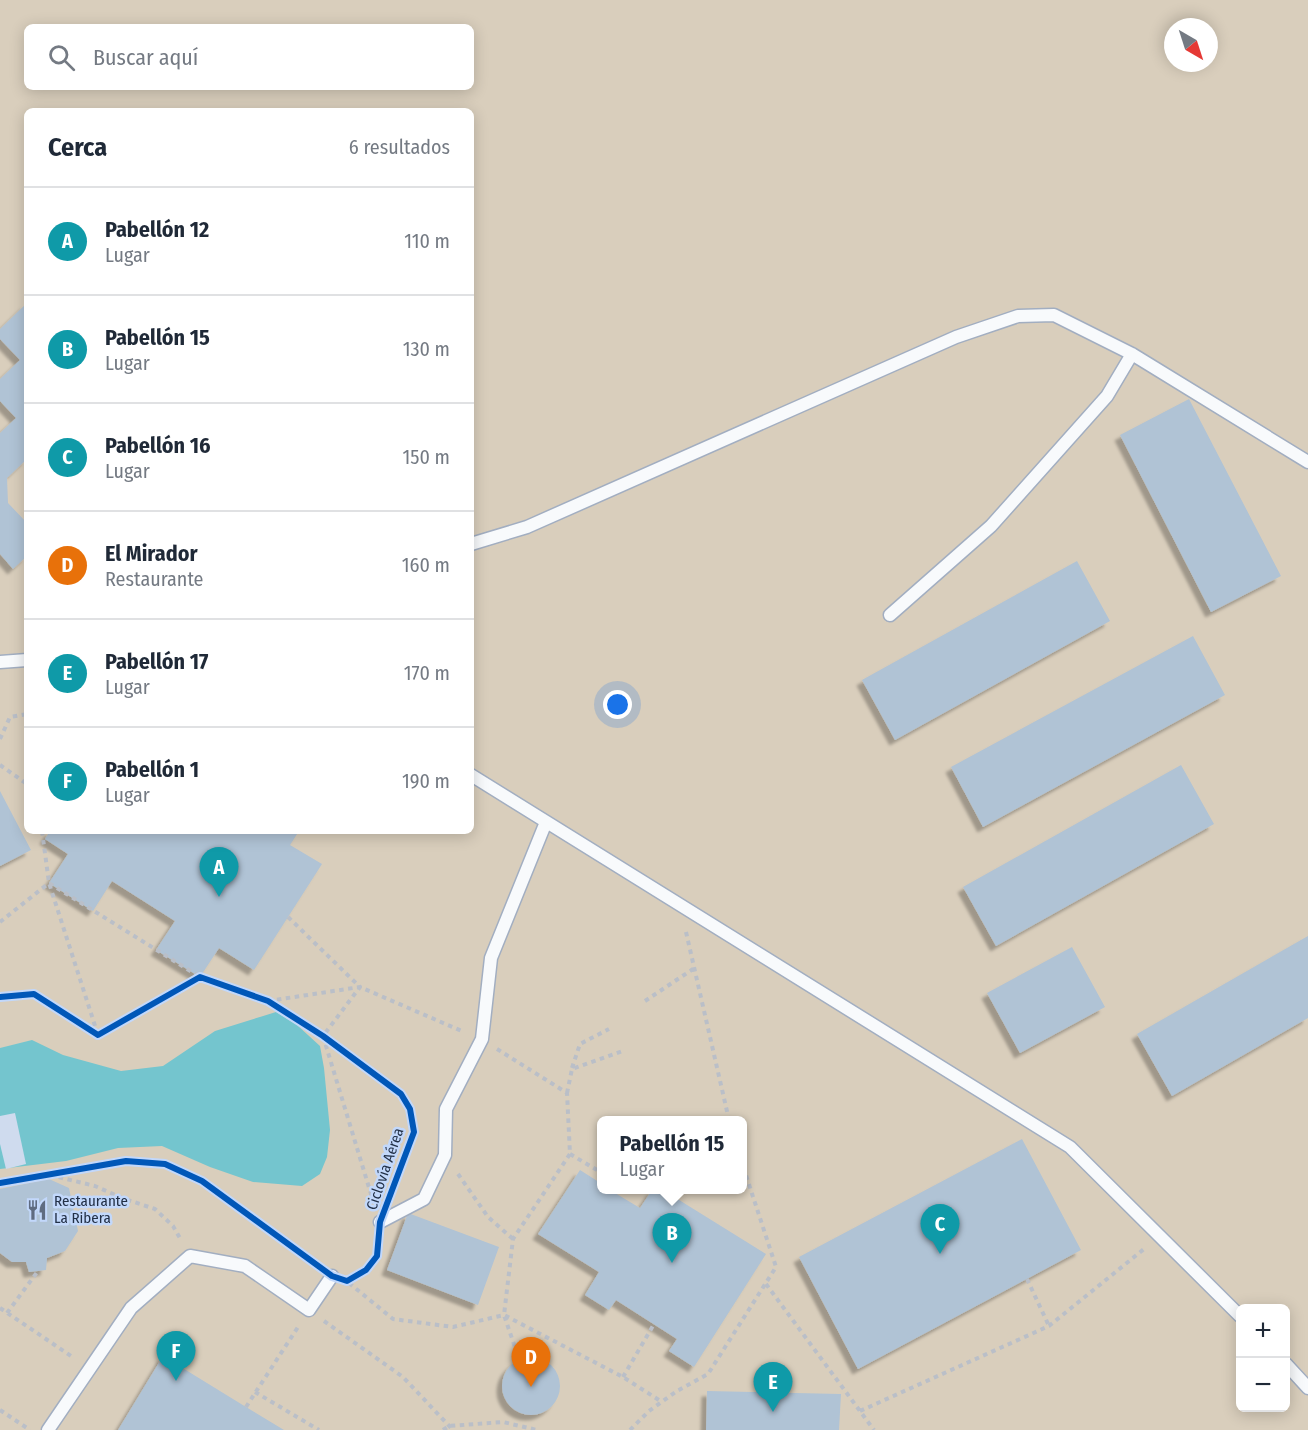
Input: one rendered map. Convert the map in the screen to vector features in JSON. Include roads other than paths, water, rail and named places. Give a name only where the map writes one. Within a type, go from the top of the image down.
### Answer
[{"type":"lane","points":[[474,543],[527,527],[956,337],[1018,316],[1054,315],[1132,354],[1308,462]]},
{"type":"lane","points":[[890,615],[991,526],[1107,396],[1132,354]]},
{"type":"lane","points":[[0,662],[24,660]]},
{"type":"lane","points":[[474,777],[1070,1147],[1236,1312]]},
{"type":"lane","points":[[380,1222],[424,1199],[445,1155],[446,1109],[482,1040],[491,958],[546,822]]},
{"type":"lane","points":[[48,1430],[131,1308],[190,1256],[245,1266],[309,1310],[332,1276]]},
{"type":"lane","points":[[1290,1368],[1308,1388]]},
{"type":"place","name":"Pabellón 12","points":[[219,897]]},
{"type":"place","name":"Restaurante La Ribera","points":[[37,1210]]},
{"type":"place","name":"Pabellón 16","points":[[940,1254]]},
{"type":"place","name":"Pabellón 15","points":[[672,1263]]},
{"type":"place","name":"Pabellón 1","points":[[176,1381]]},
{"type":"place","name":"El Mirador","points":[[531,1387]]},
{"type":"place","name":"Pabellón 17","points":[[773,1412]]}]
